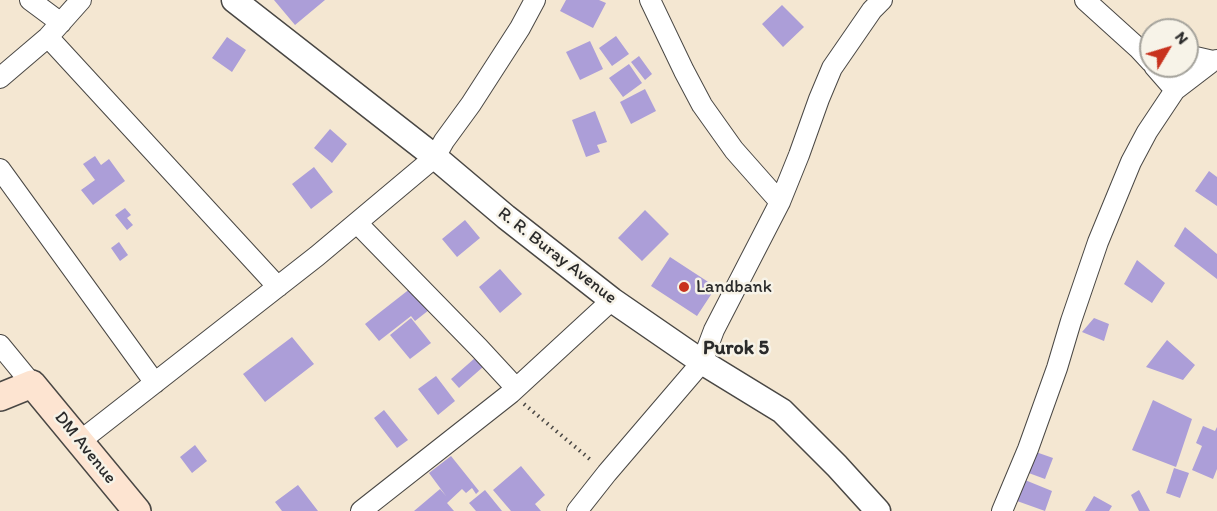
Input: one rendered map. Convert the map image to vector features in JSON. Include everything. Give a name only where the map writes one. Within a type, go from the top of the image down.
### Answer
[{"type":"main road","points":[[0,397],[32,384]]},
{"type":"main road","name":"DM Avenue","points":[[32,384],[137,511]]},
{"type":"street","points":[[30,0],[278,286]]},
{"type":"street","points":[[0,78],[54,30],[81,0]]},
{"type":"street","name":"R. R. Buray Avenue","points":[[234,0],[435,157],[506,217],[612,300],[702,362],[782,411],[878,511]]},
{"type":"street","points":[[79,441],[357,223],[435,157],[514,38],[535,0]]},
{"type":"street","points":[[650,0],[702,105],[734,150],[780,202]]},
{"type":"street","points":[[577,511],[702,362],[714,330],[780,202],[832,68],[858,29],[882,0]]},
{"type":"street","points":[[1085,0],[1139,46]]},
{"type":"street","points":[[1199,58],[1215,61]]},
{"type":"street","points":[[1002,511],[1028,450],[1098,242],[1131,162],[1147,132],[1175,90],[1215,61]]},
{"type":"street","points":[[1164,78],[1175,90]]},
{"type":"street","points":[[0,169],[155,383]]},
{"type":"street","points":[[357,223],[479,348],[513,390]]},
{"type":"street","points":[[361,511],[513,390],[612,300]]},
{"type":"street","points":[[0,345],[32,384]]},
{"type":"path","points":[[513,390],[607,473]]},
{"type":"building","points":[[274,0],[325,0],[295,25]]},
{"type":"building","points":[[566,0],[599,0],[606,3],[593,28],[560,11]]},
{"type":"building","points":[[782,5],[804,27],[783,47],[762,24]]},
{"type":"building","points":[[616,36],[629,54],[612,66],[599,48]]},
{"type":"building","points":[[227,37],[246,50],[232,72],[212,58]]},
{"type":"building","points":[[590,41],[603,69],[580,80],[566,52]]},
{"type":"building","points":[[639,56],[652,74],[645,80],[631,62]]},
{"type":"building","points":[[629,64],[642,83],[623,97],[609,78]]},
{"type":"building","points":[[645,89],[656,111],[631,124],[620,102]]},
{"type":"building","points":[[595,111],[607,142],[597,145],[600,152],[586,157],[572,120]]},
{"type":"building","points":[[330,129],[347,144],[332,163],[314,148]]},
{"type":"building","points":[[95,156],[101,165],[109,159],[125,181],[93,205],[81,190],[95,180],[83,164]]},
{"type":"building","points":[[314,167],[333,192],[311,209],[292,184]]},
{"type":"building","points":[[1209,171],[1217,177],[1217,206],[1195,191]]},
{"type":"building","points":[[125,208],[131,215],[127,218],[133,225],[127,230],[115,215]]},
{"type":"building","points":[[645,210],[669,234],[642,261],[618,238]]},
{"type":"building","points":[[465,220],[480,238],[457,257],[442,239]]},
{"type":"building","points":[[1185,227],[1217,254],[1217,279],[1174,246]]},
{"type":"building","points":[[119,242],[128,255],[120,261],[111,248]]},
{"type":"building","name":"Landbank","points":[[670,257],[716,287],[697,316],[651,286]]},
{"type":"building","points":[[1137,260],[1165,283],[1152,303],[1124,284]]},
{"type":"building","points":[[500,269],[522,294],[500,313],[479,287]]},
{"type":"building","points":[[411,288],[429,310],[415,321],[411,316],[379,341],[365,324]]},
{"type":"building","points":[[411,318],[431,343],[410,359],[390,335]]},
{"type":"building","points":[[1094,318],[1109,324],[1104,341],[1082,332]]},
{"type":"building","points":[[292,337],[314,364],[265,402],[243,374]]},
{"type":"building","points":[[1167,340],[1195,365],[1183,380],[1146,367]]},
{"type":"building","points":[[475,358],[483,367],[459,388],[451,379]]},
{"type":"building","points":[[436,376],[455,401],[438,415],[418,389]]},
{"type":"building","points":[[1153,400],[1192,419],[1176,467],[1132,450]]},
{"type":"building","points":[[384,410],[408,440],[397,448],[374,418]]},
{"type":"building","points":[[1203,426],[1215,431],[1217,427],[1217,469],[1213,479],[1192,470],[1202,446],[1196,443]]},
{"type":"building","points":[[195,445],[207,461],[192,473],[180,457]]},
{"type":"building","points":[[1033,451],[1053,458],[1045,479],[1026,472]]},
{"type":"building","points":[[451,456],[479,491],[476,494],[472,488],[466,493],[462,489],[447,503],[454,511],[414,511],[440,489],[446,496],[429,473]]},
{"type":"building","points":[[521,466],[545,495],[535,504],[541,511],[511,511],[493,490]]},
{"type":"building","points":[[1174,468],[1189,473],[1180,498],[1166,493]]},
{"type":"building","points":[[1025,480],[1052,491],[1045,511],[1017,501]]},
{"type":"building","points":[[298,485],[318,511],[282,511],[275,502]]},
{"type":"building","points":[[485,490],[502,511],[476,511],[469,503]]},
{"type":"building","points":[[1139,490],[1150,511],[1139,511],[1131,495]]},
{"type":"building","points":[[1094,496],[1112,506],[1109,511],[1085,511]]},
{"type":"place","name":"Landbank","points":[[684,287]]},
{"type":"district","name":"Purok 5","points":[[736,349]]}]
